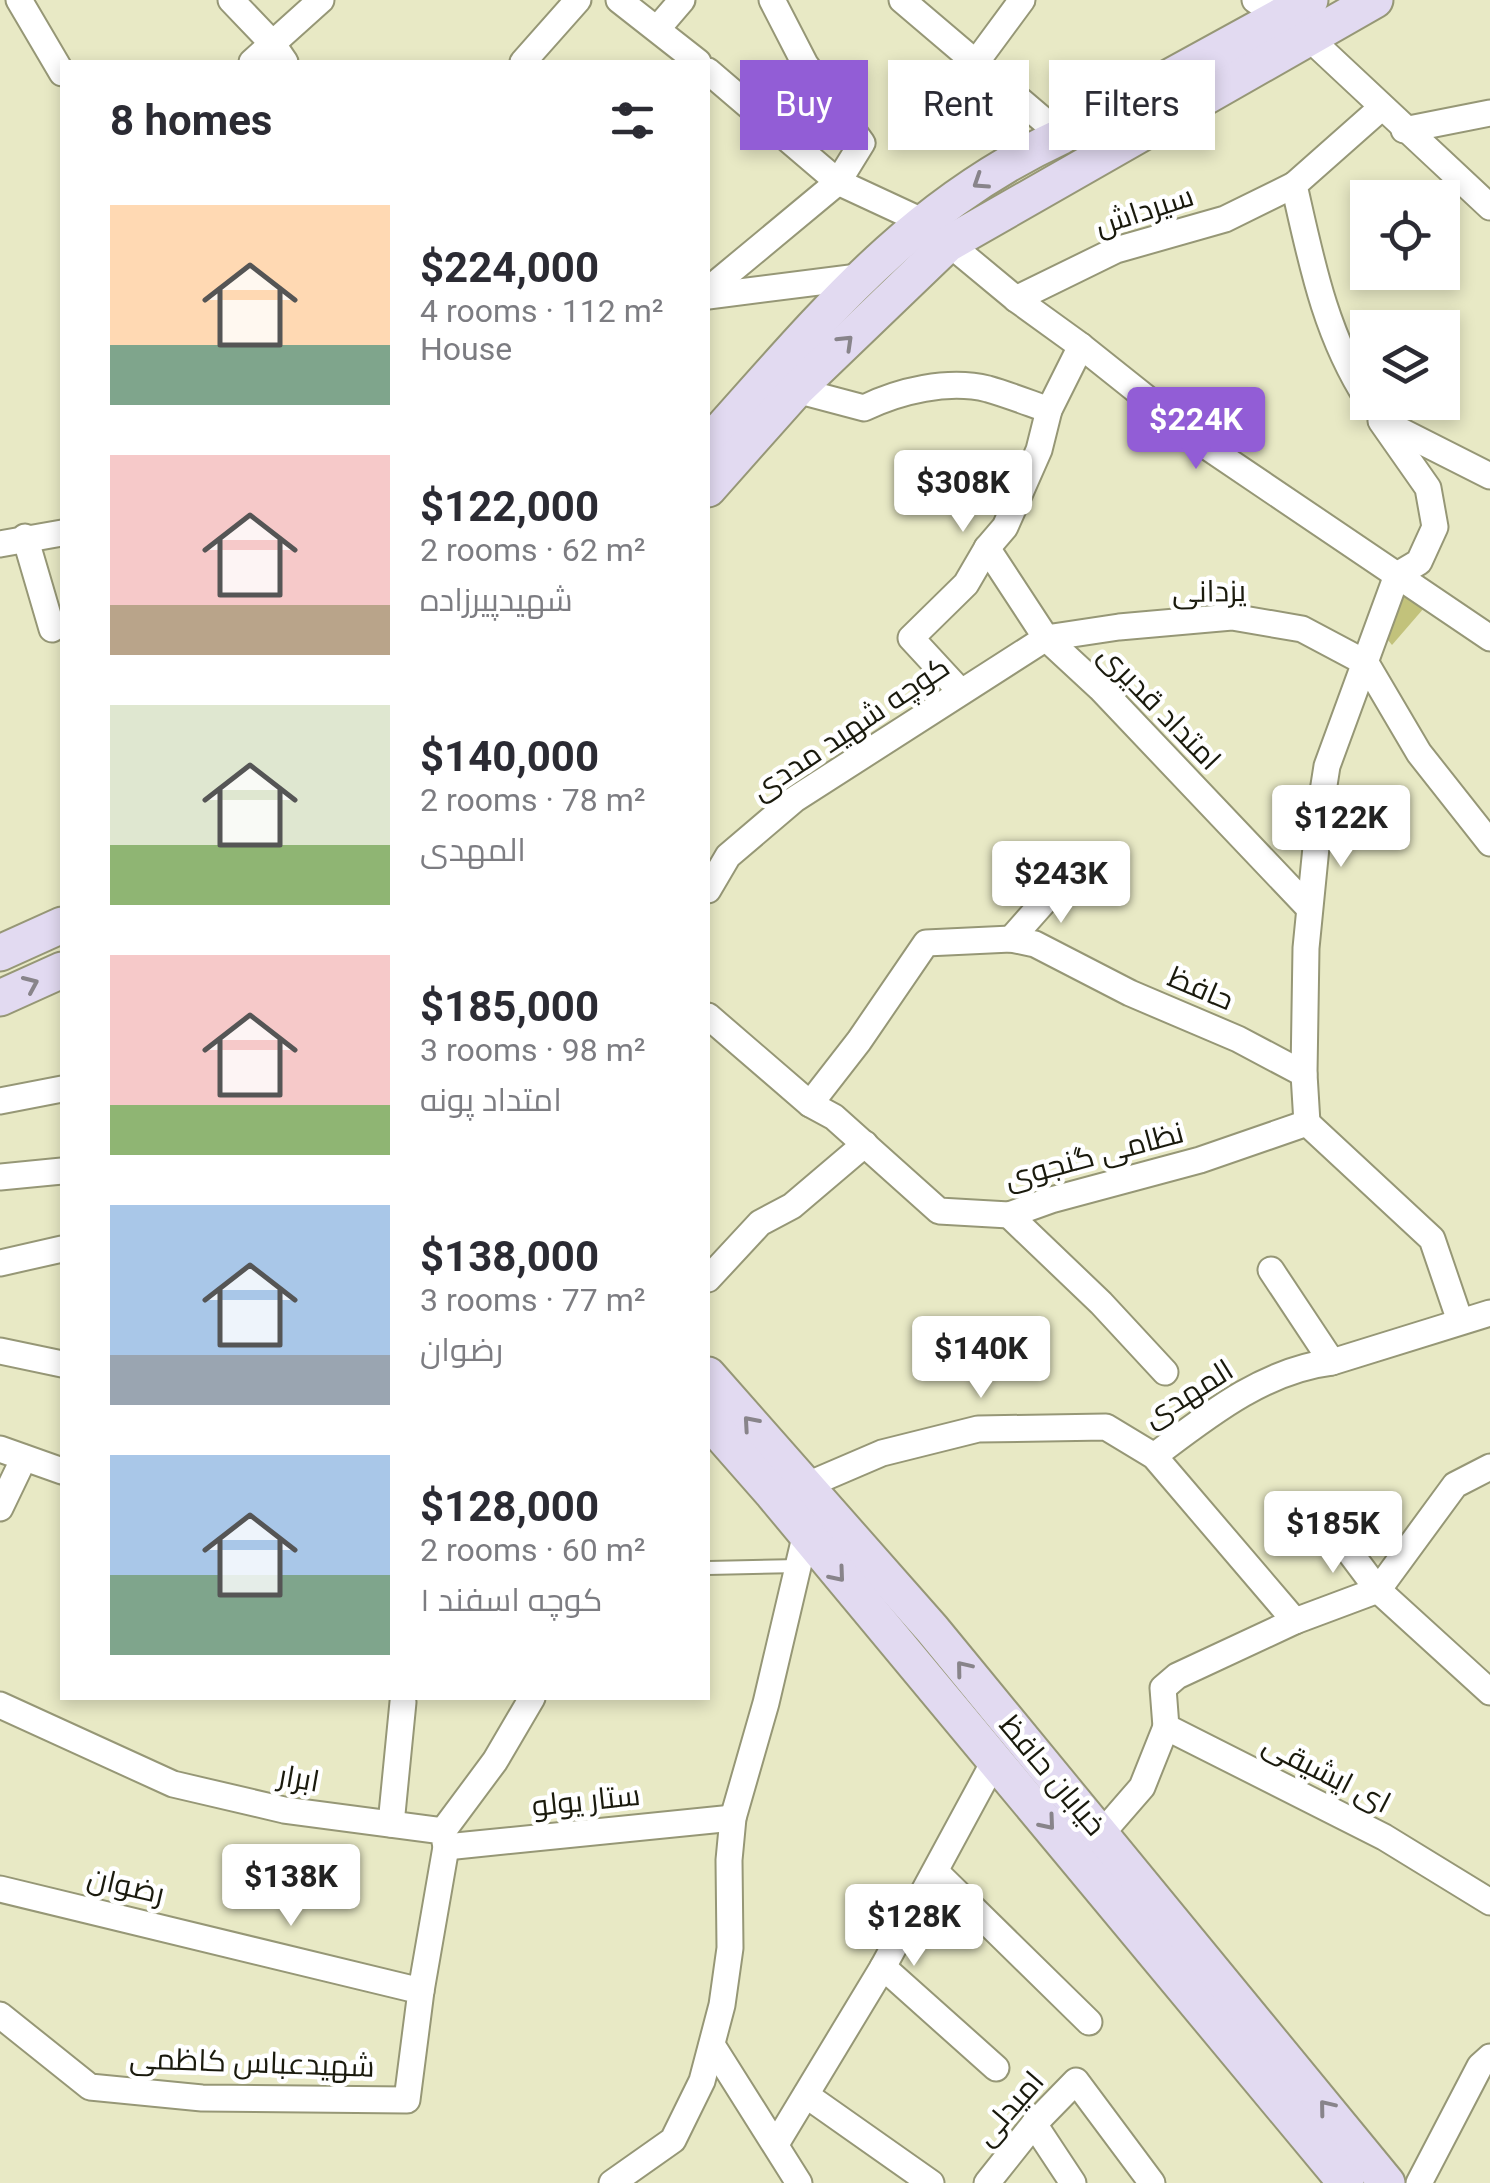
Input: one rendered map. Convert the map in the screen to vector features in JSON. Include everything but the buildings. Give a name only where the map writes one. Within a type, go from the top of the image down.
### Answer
[{"type":"main road","points":[[1202,60],[1288,13],[1375,0]]},
{"type":"main road","points":[[710,442],[858,277],[1288,13]]},
{"type":"main road","points":[[710,487],[935,232],[1024,154],[1049,142]]},
{"type":"main road","points":[[0,953],[60,927]]},
{"type":"main road","points":[[0,998],[60,971]]},
{"type":"main road","name":"خیابان حافظ","points":[[710,1377],[932,1629],[1387,2183]]},
{"type":"main road","name":"خیابان حافظ","points":[[710,1422],[773,1494],[803,1551],[906,1654],[1346,2183]]},
{"type":"street","points":[[19,0],[60,69]]},
{"type":"street","points":[[231,0],[278,53],[321,0]]},
{"type":"street","points":[[525,60],[578,0]]},
{"type":"street","points":[[619,0],[696,60]]},
{"type":"street","points":[[658,28],[682,0]]},
{"type":"street","points":[[710,291],[838,182],[862,143],[805,64],[772,0]]},
{"type":"street","points":[[902,0],[976,60],[1022,0]]},
{"type":"street","points":[[1288,13],[1381,108],[1490,207]]},
{"type":"street","points":[[710,72],[838,182],[935,232],[1209,448],[1490,638]]},
{"type":"street","points":[[1029,107],[1049,125]]},
{"type":"street","name":"سیرداش","points":[[1016,299],[1116,250],[1225,219],[1294,185],[1381,108]]},
{"type":"street","points":[[1404,130],[1490,113]]},
{"type":"street","points":[[1294,185],[1314,279],[1350,373]]},
{"type":"street","points":[[710,293],[858,277]]},
{"type":"street","points":[[960,691],[911,638],[966,584],[987,548],[1006,527],[1039,450],[1049,410],[1081,346]]},
{"type":"street","points":[[796,390],[864,408],[894,393],[950,386],[984,388],[1049,410]]},
{"type":"street","points":[[1381,420],[1428,488],[1435,527],[1419,562],[1397,575],[1328,766],[1309,908],[1304,1074],[1308,1122],[1432,1239],[1460,1320]]},
{"type":"street","points":[[1394,420],[1490,476]]},
{"type":"street","points":[[52,629],[12,541],[60,533]]},
{"type":"street","name":"امتداد قدیری","points":[[987,548],[1046,638],[1100,688],[1309,908]]},
{"type":"street","name":"یزدانی","points":[[1046,638],[1232,617],[1302,630],[1366,663]]},
{"type":"street","name":"کوچه شهید مددی","points":[[710,887],[728,856],[795,800],[1046,638]]},
{"type":"street","points":[[1366,663],[1419,753],[1490,842]]},
{"type":"street","points":[[1012,939],[1066,878]]},
{"type":"street","name":"حافظ","points":[[810,1104],[926,943],[1012,939],[1035,944],[1304,1074]]},
{"type":"street","name":"نظامی گنجوی","points":[[710,1018],[810,1104],[834,1117],[938,1210],[1010,1215],[1051,1200],[1200,1160],[1308,1122]]},
{"type":"street","points":[[0,1101],[60,1089]]},
{"type":"street","points":[[710,1277],[760,1223],[792,1206],[865,1144]]},
{"type":"street","points":[[0,1177],[60,1171]]},
{"type":"street","points":[[1010,1215],[1165,1372]]},
{"type":"street","points":[[0,1264],[60,1250]]},
{"type":"street","points":[[1271,1270],[1332,1362]]},
{"type":"street","name":"المهدی","points":[[805,1486],[882,1454],[978,1429],[1106,1427],[1154,1456],[1233,1398],[1310,1364],[1332,1362],[1490,1314]]},
{"type":"street","points":[[0,1351],[60,1364]]},
{"type":"street","points":[[0,1508],[12,1454],[60,1470]]},
{"type":"street","points":[[1154,1456],[1295,1621]]},
{"type":"street","points":[[1102,1833],[1142,1786],[1166,1728],[1164,1688],[1177,1676],[1295,1621],[1378,1590],[1455,1486],[1490,1467]]},
{"type":"street","points":[[1333,1530],[1378,1590],[1490,1692]]},
{"type":"street","points":[[612,2183],[673,2140],[702,2081],[722,2005],[730,1948],[728,1860],[733,1818],[803,1551]]},
{"type":"street","points":[[906,1654],[932,1629]]},
{"type":"street","points":[[421,1991],[444,1839],[531,1700]]},
{"type":"street","points":[[391,1824],[403,1702]]},
{"type":"street","name":"ابرار","points":[[0,1705],[173,1784],[284,1810],[391,1824],[444,1839]]},
{"type":"street","name":"ای ایشیقی","points":[[1166,1728],[1384,1838],[1490,1902]]},
{"type":"street","points":[[776,2144],[884,1968],[995,1760]]},
{"type":"street","name":"ستار یولو","points":[[444,1839],[733,1818]]},
{"type":"street","points":[[936,1872],[1089,2022]]},
{"type":"street","name":"رضوان","points":[[0,1889],[421,1991]]},
{"type":"street","points":[[884,1968],[996,2068]]},
{"type":"street","name":"شهیدعباس کاظمی","points":[[0,2015],[90,2087],[202,2098],[407,2100],[421,1991]]},
{"type":"street","points":[[712,2044],[799,2183]]},
{"type":"street","points":[[1419,2183],[1480,2066],[1490,2056]]},
{"type":"street","name":"امیدلی","points":[[987,2183],[1034,2124],[1076,2081],[1152,2183]]},
{"type":"street","points":[[806,2095],[931,2183]]},
{"type":"street","points":[[1034,2124],[1073,2183]]},
{"type":"lane","points":[[710,1568],[803,1551]]},
{"type":"shaded area","points":[[1396,587],[1424,608],[1392,645],[1383,634]]}]
